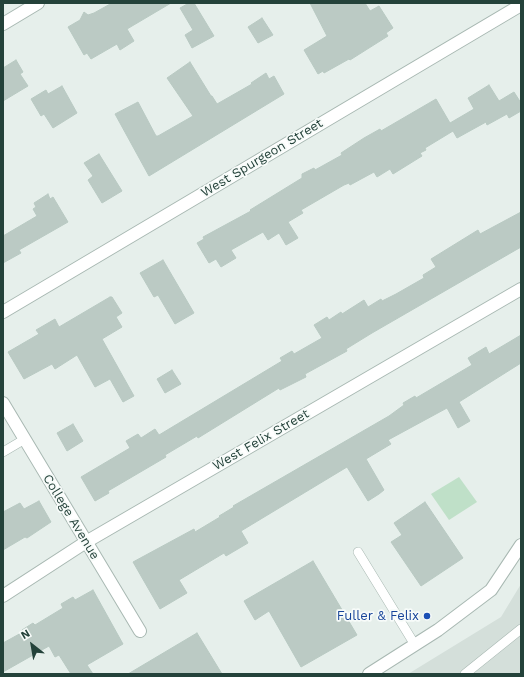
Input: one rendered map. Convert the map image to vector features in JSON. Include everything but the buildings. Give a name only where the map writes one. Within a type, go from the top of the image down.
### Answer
[{"type":"street","points":[[3,24],[38,3]]},
{"type":"street","name":"West Spurgeon Street","points":[[3,312],[521,4]]},
{"type":"street","name":"West Felix Street","points":[[3,596],[86,542],[521,289]]},
{"type":"street","name":"College Avenue","points":[[3,403],[140,631]]},
{"type":"street","points":[[369,674],[438,630],[491,590],[521,545]]},
{"type":"lane","points":[[3,452],[24,439]]},
{"type":"lane","points":[[358,552],[415,645]]},
{"type":"lane","points":[[465,674],[521,629]]},
{"type":"shaded area","points":[[521,584],[521,674],[408,674],[501,617]]},
{"type":"green space","points":[[459,477],[477,502],[449,520],[431,494]]},
{"type":"place","name":"Fuller & Felix","points":[[427,616]]}]
